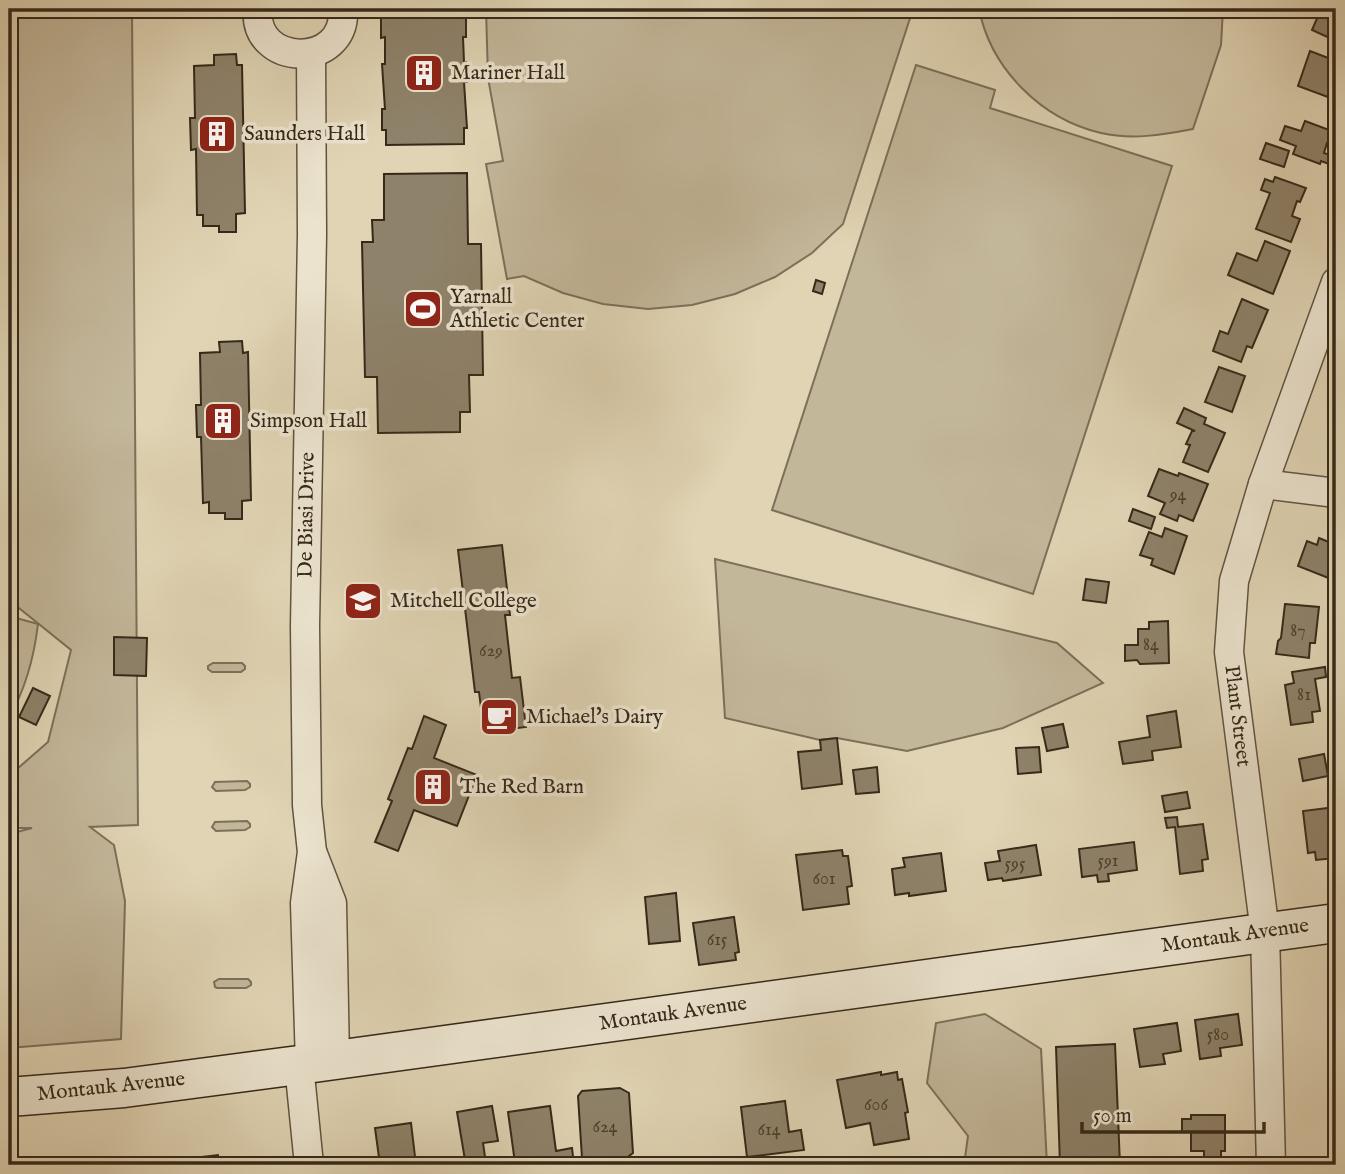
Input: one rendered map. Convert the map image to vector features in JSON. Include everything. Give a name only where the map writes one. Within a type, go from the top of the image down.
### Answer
[{"type":"street","points":[[258,9],[261,29],[270,41],[281,50],[295,54],[322,49],[333,40],[340,29],[343,9]]},
{"type":"street","name":"De Biasi Drive","points":[[309,1165],[315,1063],[332,903],[312,852],[307,805],[305,639],[312,222],[311,53]]},
{"type":"street","name":"Plant Street","points":[[1271,1165],[1265,932],[1229,652],[1234,581],[1263,484],[1336,282]]},
{"type":"street","points":[[1263,484],[1336,493]]},
{"type":"street","name":"Montauk Avenue","points":[[9,1097],[124,1088],[315,1063],[1336,923]]},
{"type":"shaded area","points":[[9,9],[132,9],[138,825],[90,827],[114,845],[125,901],[121,1039],[9,1048],[9,834],[32,828],[9,828],[9,776],[48,742],[71,650],[9,600]]},
{"type":"shaded area","points":[[486,9],[913,9],[843,224],[812,253],[775,277],[735,294],[692,305],[648,309],[603,304],[563,293],[524,276],[507,279],[486,164],[503,161],[488,78]]},
{"type":"shaded area","points":[[979,9],[1223,9],[1221,45],[1193,129],[1147,136],[1113,135],[1079,126],[1058,116],[1022,88],[1007,71],[985,31]]},
{"type":"shaded area","points":[[916,65],[995,90],[990,108],[1172,166],[1033,594],[772,510]]},
{"type":"shaded area","points":[[715,559],[1057,643],[1103,683],[1003,728],[907,751],[837,738],[820,740],[725,718]]},
{"type":"shaded area","points":[[9,616],[38,624],[28,672],[9,718]]},
{"type":"shaded area","points":[[213,663],[242,663],[245,669],[241,672],[212,672],[208,666]]},
{"type":"shaded area","points":[[247,781],[250,787],[245,790],[216,791],[212,787],[215,782]]},
{"type":"shaded area","points":[[247,821],[250,827],[245,830],[216,831],[212,827],[215,822]]},
{"type":"shaded area","points":[[219,979],[248,979],[251,985],[246,988],[217,988],[214,982]]},
{"type":"shaded area","points":[[985,1014],[1041,1049],[1047,1165],[964,1165],[968,1136],[927,1083],[936,1023]]},
{"type":"building","name":"Mariner Hall","points":[[383,9],[463,9],[463,15],[466,15],[466,37],[463,37],[467,82],[464,82],[467,128],[464,128],[464,144],[386,145],[386,130],[382,130],[382,109],[385,109],[382,64],[385,64],[385,37],[381,38]]},
{"type":"building","points":[[1321,9],[1336,9],[1336,41],[1312,30]]},
{"type":"building","points":[[1310,51],[1336,61],[1336,100],[1298,86]]},
{"type":"building","name":"Saunders Hall","points":[[236,54],[237,65],[242,65],[245,213],[236,214],[236,232],[219,232],[219,226],[203,226],[203,215],[197,215],[196,149],[191,150],[190,118],[195,118],[194,66],[214,65],[214,55]]},
{"type":"building","points":[[1305,121],[1332,131],[1331,134],[1336,136],[1335,146],[1327,143],[1324,153],[1332,156],[1329,164],[1321,161],[1320,164],[1293,154],[1296,146],[1280,140],[1285,126],[1301,131]]},
{"type":"building","points":[[1266,143],[1289,151],[1284,167],[1260,159]]},
{"type":"building","name":"Yarnall Athletic Center","points":[[467,173],[468,244],[481,244],[483,375],[469,375],[470,412],[460,412],[460,432],[378,433],[377,377],[365,377],[362,242],[373,242],[372,220],[384,220],[384,174]]},
{"type":"building","points":[[1275,177],[1306,188],[1300,202],[1297,201],[1292,216],[1300,219],[1291,242],[1256,229],[1270,193],[1261,190],[1265,179],[1273,182]]},
{"type":"building","points":[[1265,241],[1290,251],[1273,294],[1228,275],[1237,253],[1257,261]]},
{"type":"building","points":[[816,280],[825,283],[822,294],[813,291]]},
{"type":"building","points":[[1242,299],[1268,310],[1252,348],[1247,346],[1241,362],[1213,351],[1220,331],[1228,334]]},
{"type":"building","name":"Simpson Hall","points":[[242,341],[243,353],[248,352],[251,500],[242,501],[242,519],[225,519],[225,513],[209,513],[209,502],[203,503],[201,437],[197,437],[196,405],[201,405],[200,353],[220,352],[219,342]]},
{"type":"building","points":[[1219,367],[1245,376],[1232,412],[1205,402]]},
{"type":"building","points":[[1184,408],[1206,418],[1204,424],[1225,433],[1208,472],[1183,462],[1190,445],[1186,444],[1192,431],[1195,431],[1177,423]]},
{"type":"building","points":[[1159,469],[1208,484],[1193,521],[1179,515],[1177,521],[1160,514],[1165,503],[1148,496]]},
{"type":"building","points":[[1133,509],[1155,517],[1151,529],[1129,521]]},
{"type":"building","points":[[1165,528],[1187,536],[1174,574],[1151,565],[1153,559],[1140,555],[1149,532],[1162,537]]},
{"type":"building","points":[[1319,538],[1336,545],[1336,581],[1298,566],[1307,541],[1317,545]]},
{"type":"building","points":[[502,545],[510,615],[505,615],[512,678],[520,677],[526,727],[484,732],[479,692],[475,692],[458,550]]},
{"type":"building","points":[[1086,579],[1109,582],[1106,603],[1083,600]]},
{"type":"building","points":[[1285,604],[1319,607],[1315,643],[1310,643],[1309,658],[1276,654]]},
{"type":"building","points":[[1168,621],[1169,663],[1140,664],[1137,660],[1125,661],[1125,645],[1138,645],[1138,629],[1149,629],[1149,622]]},
{"type":"building","points":[[114,637],[147,638],[146,676],[114,675]]},
{"type":"building","points":[[1325,667],[1326,677],[1315,679],[1320,711],[1312,712],[1313,722],[1291,725],[1285,685],[1294,683],[1292,672]]},
{"type":"building","points":[[33,688],[50,696],[36,725],[19,717]]},
{"type":"building","points":[[1176,711],[1181,747],[1152,751],[1153,760],[1123,764],[1119,742],[1150,737],[1147,716]]},
{"type":"building","name":"The Red Barn","points":[[424,716],[446,725],[434,758],[477,775],[457,826],[414,810],[398,851],[375,842],[392,801],[388,799],[408,748],[412,749]]},
{"type":"building","points":[[1063,724],[1068,747],[1047,751],[1042,728]]},
{"type":"building","points":[[837,738],[842,784],[802,789],[798,752],[821,750],[820,740]]},
{"type":"building","points":[[1039,747],[1041,772],[1018,774],[1016,748]]},
{"type":"building","points":[[1324,754],[1328,776],[1303,781],[1299,759]]},
{"type":"building","points":[[877,767],[879,792],[856,794],[853,770]]},
{"type":"building","points":[[1187,792],[1190,808],[1165,812],[1162,796]]},
{"type":"building","points":[[1336,807],[1335,858],[1316,860],[1315,852],[1308,853],[1303,811]]},
{"type":"building","points":[[1177,817],[1178,827],[1203,824],[1208,859],[1202,860],[1203,871],[1180,874],[1175,827],[1167,828],[1165,818]]},
{"type":"building","points":[[1134,842],[1137,870],[1108,874],[1109,881],[1098,882],[1097,875],[1082,877],[1079,849]]},
{"type":"building","points":[[1036,845],[1041,875],[1003,881],[1002,878],[988,880],[985,863],[1000,861],[998,851]]},
{"type":"building","points":[[842,850],[843,856],[848,856],[852,886],[847,887],[849,904],[803,910],[796,855]]},
{"type":"building","points":[[941,853],[946,891],[895,895],[892,869],[905,867],[903,858]]},
{"type":"building","points":[[676,893],[680,941],[649,944],[645,897]]},
{"type":"building","points":[[734,917],[739,952],[735,953],[736,960],[699,965],[693,923]]},
{"type":"building","points":[[1238,1014],[1242,1045],[1220,1048],[1221,1056],[1200,1059],[1195,1020]]},
{"type":"building","points":[[1177,1023],[1181,1051],[1163,1054],[1165,1064],[1140,1067],[1134,1029]]},
{"type":"building","points":[[1115,1044],[1120,1165],[1060,1165],[1056,1047]]},
{"type":"building","points":[[881,1072],[881,1075],[897,1072],[898,1080],[902,1079],[908,1112],[905,1113],[909,1139],[874,1145],[870,1123],[846,1128],[837,1080]]},
{"type":"building","points":[[620,1088],[629,1093],[633,1153],[629,1156],[630,1165],[591,1165],[590,1157],[582,1158],[578,1096],[582,1091]]},
{"type":"building","points":[[785,1101],[789,1132],[801,1130],[804,1150],[747,1157],[741,1107]]},
{"type":"building","points":[[492,1106],[498,1141],[483,1143],[485,1157],[465,1160],[457,1112]]},
{"type":"building","points":[[550,1106],[556,1151],[572,1148],[574,1165],[552,1165],[551,1158],[515,1163],[508,1112]]},
{"type":"building","points":[[1191,1115],[1225,1115],[1225,1151],[1221,1151],[1221,1159],[1204,1159],[1204,1151],[1191,1151],[1191,1132],[1182,1132],[1182,1119],[1191,1119]]},
{"type":"building","points":[[411,1123],[416,1165],[380,1165],[375,1128]]},
{"type":"building","points":[[218,1155],[219,1165],[185,1165],[185,1159]]},
{"type":"building","points":[[275,1160],[275,1165],[241,1165],[241,1164]]},
{"type":"place","name":"Mariner Hall","points":[[424,73]]},
{"type":"place","name":"Saunders Hall","points":[[217,134]]},
{"type":"place","name":"Yarnall Athletic Center","points":[[423,309]]},
{"type":"place","name":"Simpson Hall","points":[[223,421]]},
{"type":"place","name":"Mitchell College","points":[[363,601]]},
{"type":"place","name":"Michael's Dairy","points":[[499,717]]},
{"type":"place","name":"The Red Barn","points":[[433,787]]}]
